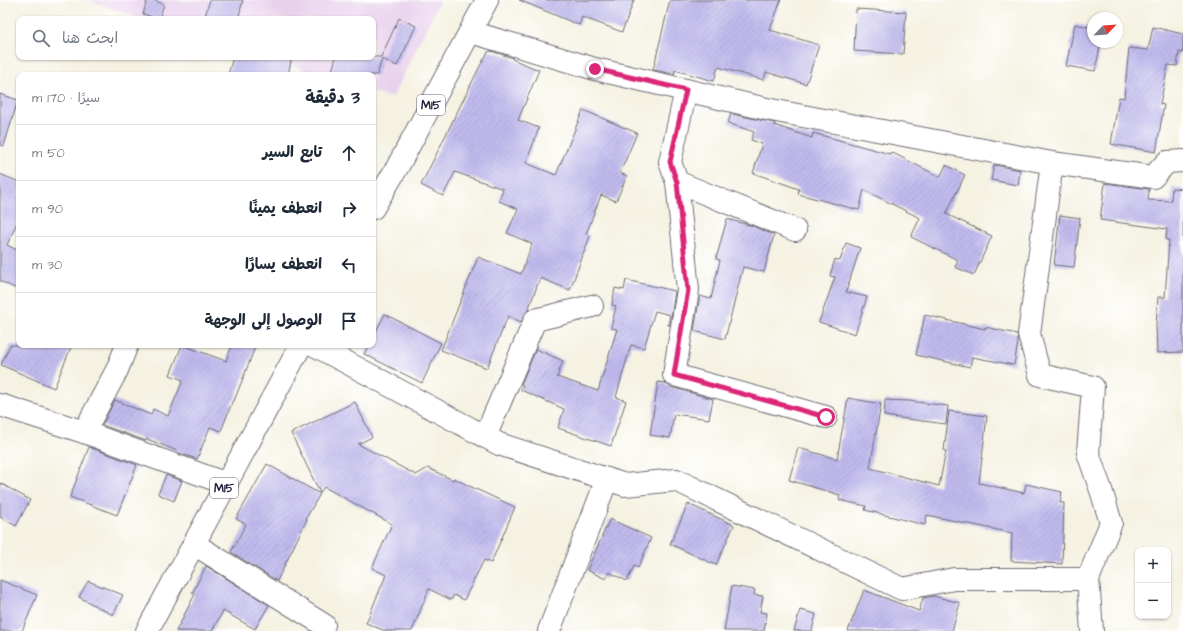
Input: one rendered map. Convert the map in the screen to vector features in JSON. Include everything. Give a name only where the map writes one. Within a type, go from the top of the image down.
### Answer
[{"type":"main road","name":"M15","points":[[376,203],[398,166],[487,0]]},
{"type":"main road","points":[[471,32],[595,69],[771,110],[1052,163],[1153,177],[1167,162],[1183,161]]},
{"type":"main road","points":[[686,90],[670,162],[677,182],[688,290],[674,375],[826,417]]},
{"type":"main road","points":[[1052,163],[1029,334],[1040,375],[1093,386],[1088,453],[1111,523],[1088,579],[1092,631]]},
{"type":"main road","points":[[677,182],[795,230]]},
{"type":"main road","points":[[485,436],[535,320],[592,306]]},
{"type":"main road","points":[[84,432],[117,370],[126,348]]},
{"type":"main road","name":"M15","points":[[147,631],[300,348]]},
{"type":"main road","points":[[320,348],[499,444],[625,485],[676,480],[902,589],[954,579],[1088,579]]},
{"type":"main road","points":[[0,405],[84,432],[226,484]]},
{"type":"main road","points":[[550,631],[607,479]]},
{"type":"main road","points":[[194,544],[324,625]]},
{"type":"shaded area","points":[[88,0],[440,0],[392,98],[376,93],[376,72],[313,72],[273,60],[376,60],[376,16],[133,16]]},
{"type":"building","points":[[147,0],[153,0],[164,4],[160,16],[149,16],[143,14]]},
{"type":"building","points":[[210,0],[243,0],[239,16],[205,16]]},
{"type":"building","points":[[519,0],[634,0],[622,32],[582,17],[579,25]]},
{"type":"building","points":[[670,0],[781,0],[770,30],[819,45],[806,84],[766,72],[764,80],[718,67],[714,81],[675,70],[674,74],[653,70]]},
{"type":"building","points":[[856,9],[906,12],[903,54],[854,51]]},
{"type":"building","points":[[399,18],[416,26],[397,66],[382,59],[377,75],[376,72],[332,71],[335,60],[376,60],[376,57],[381,57]]},
{"type":"building","points":[[1075,24],[1087,27],[1087,48],[1100,48],[1095,71],[1066,66]]},
{"type":"building","points":[[1153,27],[1183,34],[1183,53],[1179,52],[1177,66],[1168,65],[1160,104],[1164,105],[1156,152],[1111,144],[1119,97],[1124,98],[1129,48],[1148,50]]},
{"type":"building","points":[[491,51],[513,58],[512,59],[539,70],[518,120],[539,128],[526,163],[556,175],[583,110],[637,133],[620,173],[627,176],[616,201],[601,195],[586,234],[590,236],[570,290],[540,278],[528,310],[521,322],[508,316],[487,368],[441,350],[478,257],[521,274],[532,244],[507,233],[518,209],[499,201],[503,189],[455,172],[443,196],[421,185],[480,66],[488,52]]},
{"type":"building","points":[[232,60],[291,60],[289,72],[229,72]]},
{"type":"building","points":[[0,94],[16,99],[16,107],[4,146],[0,145]]},
{"type":"building","points":[[731,114],[775,123],[774,125],[812,138],[813,133],[890,154],[891,152],[940,177],[946,165],[965,175],[946,214],[992,236],[974,275],[955,267],[958,260],[911,237],[920,218],[864,190],[859,210],[798,194],[799,189],[753,173],[762,144],[751,140],[754,132],[728,123]]},
{"type":"building","points":[[994,165],[1020,170],[1018,185],[991,180]]},
{"type":"building","points":[[0,174],[16,181],[16,225],[7,245],[16,250],[16,289],[0,281]]},
{"type":"building","points":[[1105,183],[1149,189],[1148,200],[1171,201],[1172,188],[1183,189],[1183,352],[1157,353],[1156,325],[1158,297],[1165,297],[1169,240],[1166,240],[1167,229],[1100,220]]},
{"type":"building","points":[[1060,215],[1080,218],[1074,267],[1054,265]]},
{"type":"building","points":[[727,219],[753,226],[774,235],[764,272],[743,267],[725,339],[694,331],[700,296],[711,299],[720,260],[716,259]]},
{"type":"building","points":[[846,243],[860,248],[846,292],[867,297],[855,334],[819,322],[835,277],[830,276],[835,259],[840,261]]},
{"type":"building","points":[[626,280],[675,291],[670,325],[668,325],[670,315],[655,311],[644,348],[631,345],[616,397],[626,401],[611,446],[558,428],[564,409],[521,390],[523,385],[521,384],[536,349],[563,361],[557,377],[598,391],[617,329],[611,328],[616,306],[612,305],[615,288],[624,290]]},
{"type":"building","points":[[385,314],[441,343],[422,383],[364,354],[367,348],[376,348],[376,331]]},
{"type":"building","points":[[925,315],[985,329],[985,327],[1017,334],[1018,342],[1014,365],[972,357],[970,367],[916,355]]},
{"type":"building","points":[[10,345],[16,345],[16,348],[71,348],[54,388],[1,365]]},
{"type":"building","points":[[181,348],[190,348],[226,361],[231,348],[255,348],[221,431],[210,427],[197,459],[176,452],[177,451],[147,439],[146,441],[102,425],[115,400],[151,415],[153,409],[168,416],[183,380],[170,375]]},
{"type":"building","points":[[658,382],[713,399],[709,419],[674,414],[670,438],[650,435]]},
{"type":"building","points":[[848,398],[881,404],[870,468],[939,486],[946,451],[944,451],[949,411],[987,416],[979,483],[1024,493],[1026,484],[1062,492],[1060,503],[1064,503],[1062,564],[1011,561],[1012,533],[927,515],[925,525],[865,510],[866,506],[839,500],[840,495],[789,480],[798,448],[837,459]]},
{"type":"building","points":[[885,400],[909,401],[948,406],[946,424],[884,416]]},
{"type":"building","points":[[355,402],[372,437],[358,444],[416,475],[428,468],[453,480],[454,478],[515,507],[491,563],[484,560],[464,600],[454,595],[451,600],[429,589],[412,631],[385,631],[366,623],[386,575],[372,568],[392,524],[324,487],[320,493],[291,433]]},
{"type":"building","points":[[89,447],[137,465],[117,515],[70,497]]},
{"type":"building","points":[[267,464],[320,494],[306,518],[307,519],[277,581],[231,552],[246,524],[236,519]]},
{"type":"building","points":[[166,475],[182,481],[174,501],[158,494]]},
{"type":"building","points":[[0,483],[30,500],[16,526],[0,517]]},
{"type":"building","points":[[688,504],[734,525],[716,565],[670,544]]},
{"type":"building","points":[[610,519],[651,538],[638,568],[634,566],[627,581],[609,572],[606,579],[587,570]]},
{"type":"building","points":[[206,566],[269,605],[255,629],[223,611],[212,631],[176,631],[195,594],[192,593]]},
{"type":"building","points":[[0,580],[37,595],[22,631],[0,631]]},
{"type":"building","points":[[88,581],[123,595],[113,615],[79,597]]},
{"type":"building","points":[[732,586],[755,590],[754,595],[763,596],[760,612],[767,613],[764,631],[724,631]]},
{"type":"building","points":[[864,590],[919,611],[923,598],[934,596],[960,603],[952,631],[848,631]]},
{"type":"building","points":[[800,610],[816,614],[812,631],[794,631]]},
{"type":"route","points":[[595,69],[686,90],[670,162],[677,182],[688,290],[674,375],[826,417]]}]
